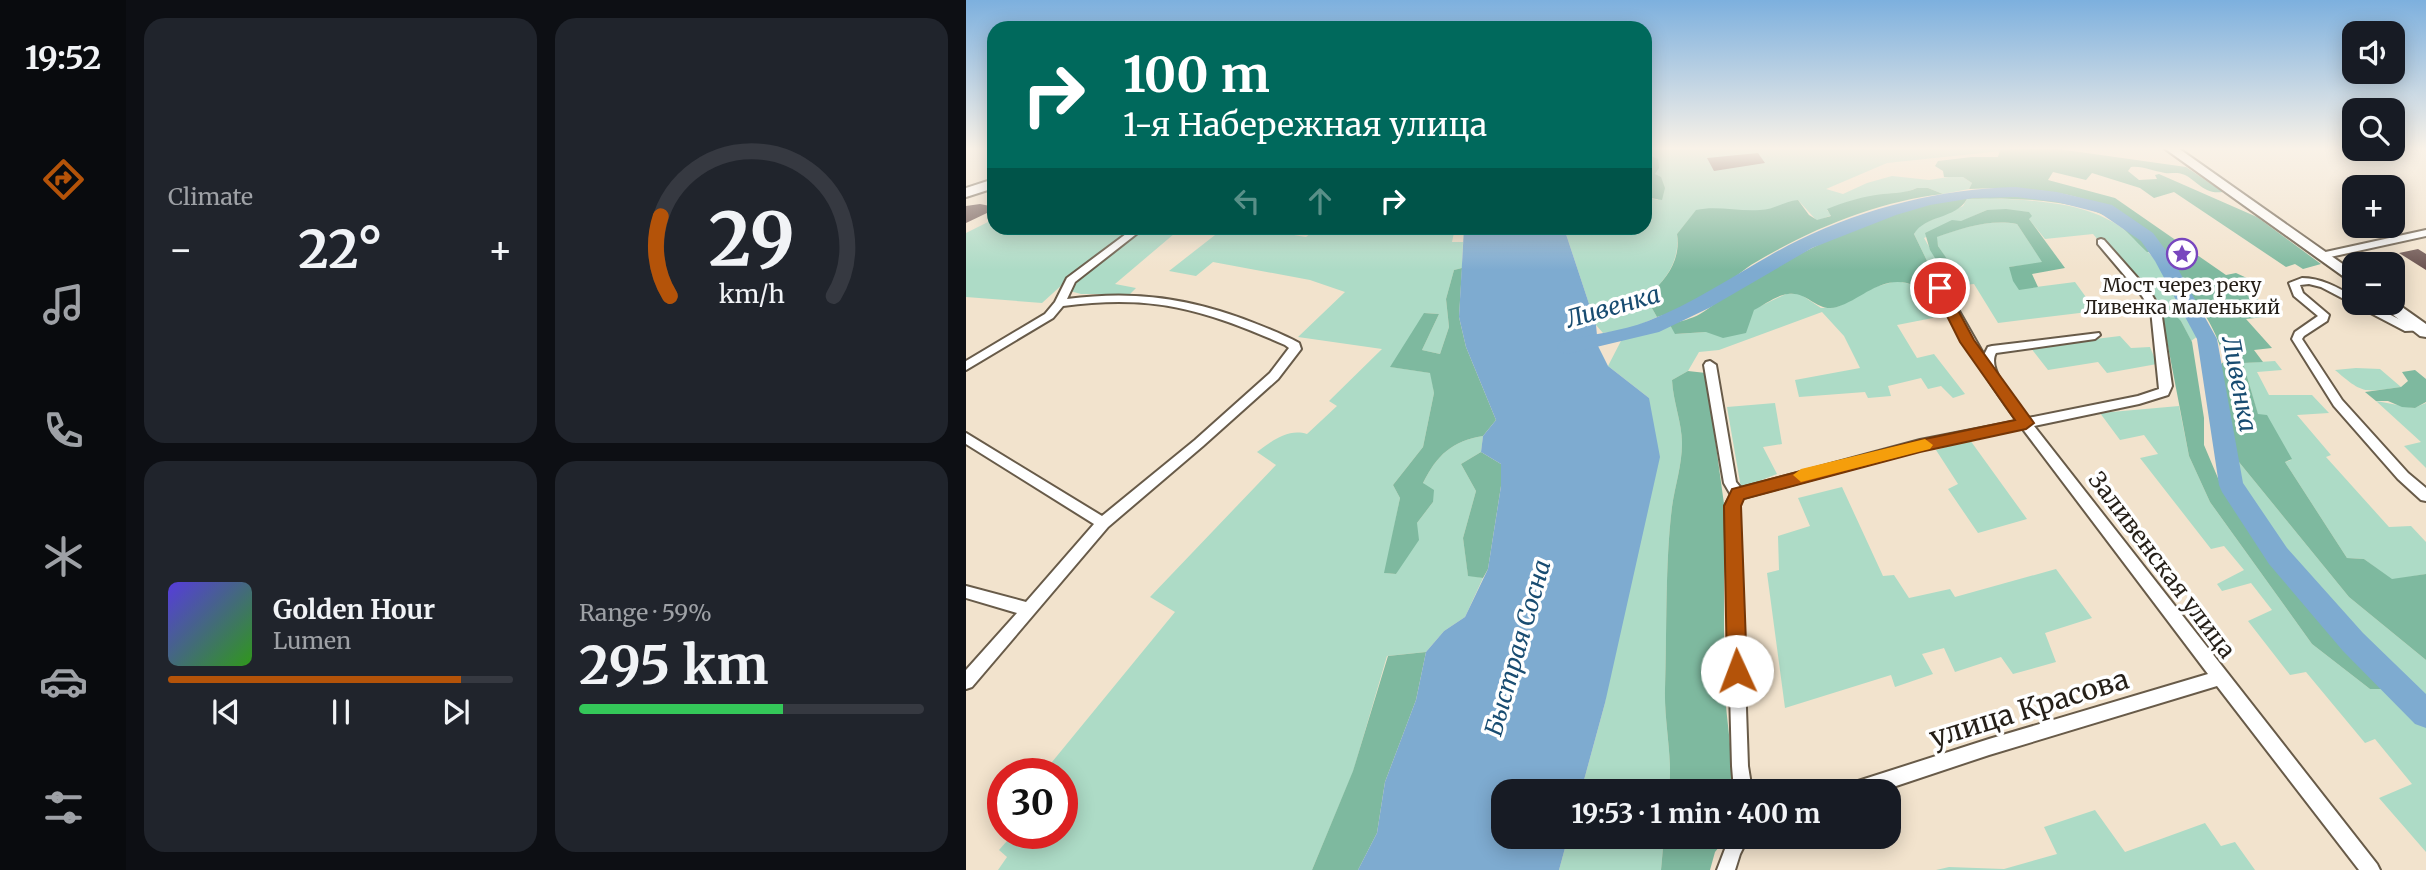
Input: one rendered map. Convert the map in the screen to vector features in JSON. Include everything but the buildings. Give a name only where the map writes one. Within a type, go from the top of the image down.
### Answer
[{"type":"main road","points":[[2227,189],[2342,271]]},
{"type":"main road","points":[[2403,315],[2424,330]]},
{"type":"street","points":[[2321,256],[2426,233]]},
{"type":"street","points":[[966,366],[1034,327],[1060,303],[1071,280],[1130,235]]},
{"type":"street","points":[[1742,779],[1732,506],[1738,494],[1920,446],[2161,394],[2166,389],[2156,310],[2146,294],[2101,242]]},
{"type":"street","name":"Заливенская улица","points":[[1934,276],[1957,324],[2026,423],[2219,678],[2371,870]]},
{"type":"street","points":[[2342,295],[2315,282],[2300,280],[2294,283],[2298,294],[2324,316],[2299,334],[2297,339],[2338,402],[2403,475],[2426,496]]},
{"type":"street","points":[[966,682],[1103,523],[1274,376],[1293,353],[1295,346],[1232,316],[1205,308],[1143,298],[1060,303]]},
{"type":"street","points":[[2381,315],[2409,330],[2424,330]]},
{"type":"street","points":[[1990,374],[1987,359],[1992,350],[2095,335]]},
{"type":"street","points":[[1710,365],[1730,482],[1738,494]]},
{"type":"street","points":[[966,438],[1103,523]]},
{"type":"street","points":[[966,592],[1027,609]]},
{"type":"street","name":"улица Красова","points":[[1892,779],[2219,678]]},
{"type":"street","points":[[1726,870],[1733,849]]},
{"type":"green space","points":[[1652,189],[1665,189],[1662,200],[1652,198]]},
{"type":"green space","points":[[1655,189],[1827,189],[1843,194],[1855,189],[1915,189],[1898,195],[1884,194],[1827,210],[1832,215],[1817,221],[1798,200],[1766,214],[1694,213],[1677,234],[1677,251],[1671,267],[1662,282],[1649,294],[1649,303],[1657,317],[1630,329],[1603,333],[1596,325],[1566,235],[1652,235],[1652,199],[1658,200]]},
{"type":"green space","points":[[1930,189],[1969,189],[1969,189],[1943,194]]},
{"type":"green space","points":[[1930,189],[1943,194],[1870,210],[1822,228],[1751,265],[1698,300],[1657,317],[1649,303],[1649,294],[1662,282],[1675,260],[1677,234],[1696,210],[1765,210],[1798,200],[1809,215],[1817,220],[1831,216],[1827,209],[1847,202]]},
{"type":"green space","points":[[2009,189],[2080,189],[2115,198],[2226,275],[2236,273],[2249,279],[2253,287],[2252,293],[2274,316],[2246,319],[2272,348],[2254,350],[2263,362],[2243,363],[2258,414],[2267,415],[2292,459],[2285,462],[2347,558],[2364,559],[2392,579],[2426,574],[2426,660],[2349,597],[2230,451],[2217,367],[2225,361],[2214,331],[2169,258],[2155,241],[2116,211],[2093,202],[2069,195]]},
{"type":"green space","points":[[2141,189],[2192,189],[2257,217],[2321,264],[2303,269],[2295,264],[2286,267],[2174,192],[2154,198]]},
{"type":"green space","points":[[2204,189],[2218,189],[2223,192],[2216,192]]},
{"type":"green space","points":[[1984,195],[2060,200],[2096,210],[2136,233],[2150,252],[2111,219],[2080,207],[2020,199],[1967,199],[1956,210],[1925,223],[1914,234],[1929,265],[1929,280],[1946,311],[1944,315],[1933,312],[1920,290],[1907,283],[1897,282],[1879,286],[1830,308],[1795,294],[1784,295],[1754,310],[1746,333],[1723,338],[1706,332],[1675,334],[1670,325],[1697,316],[1761,274],[1855,229],[1922,206]]},
{"type":"green space","points":[[1990,198],[2079,208],[2122,228],[2160,267],[2179,296],[2178,303],[2182,313],[2193,325],[2198,336],[2191,341],[2181,321],[2162,315],[2164,327],[2158,324],[2156,310],[2093,234],[2045,239],[2028,218],[2029,212],[1987,210],[1924,238],[1943,271],[1953,269],[1938,246],[1936,237],[1986,224],[2017,224],[2043,263],[2009,267],[2019,289],[2075,282],[2096,311],[1998,323],[1974,284],[1934,288],[1929,280],[1929,265],[1914,234],[1918,226],[1963,206],[1967,199]]},
{"type":"green space","points":[[1987,210],[2029,212],[2032,216],[2029,219],[2065,268],[2032,274],[2038,287],[2019,290],[2009,267],[2042,262],[2017,224],[1996,223],[1937,237],[1938,246],[1954,269],[1949,273],[1943,271],[1930,250],[1925,233],[1952,220],[1961,221]]},
{"type":"green space","points":[[987,222],[987,235],[1127,235],[1074,274],[1042,303],[966,297],[966,233]]},
{"type":"green space","points":[[1132,235],[1173,235],[1115,284],[1136,288],[1130,294],[1081,294],[1070,291],[1081,275]]},
{"type":"green space","points":[[1215,235],[1454,235],[1452,242],[1463,242],[1462,268],[1454,270],[1446,299],[1449,327],[1440,354],[1422,350],[1439,314],[1425,313],[1391,367],[1431,373],[1434,393],[1423,447],[1393,485],[1400,498],[1385,573],[1396,574],[1417,523],[1433,502],[1423,483],[1434,465],[1454,446],[1483,436],[1481,452],[1461,464],[1476,491],[1463,538],[1468,575],[1483,578],[1465,617],[1444,631],[1426,652],[1387,656],[1353,772],[1312,870],[998,870],[1007,857],[1000,849],[1078,849],[1078,758],[1055,758],[1175,612],[1150,597],[1276,465],[1257,452],[1287,434],[1307,434],[1337,406],[1329,401],[1382,349],[1298,337],[1345,292],[1310,280],[1213,262],[1196,276],[1169,271]]},
{"type":"green space","points":[[1462,268],[1459,317],[1466,347],[1496,420],[1483,436],[1454,446],[1434,465],[1423,483],[1434,490],[1433,502],[1417,523],[1419,540],[1396,574],[1384,573],[1400,498],[1393,485],[1423,447],[1434,393],[1430,373],[1390,367],[1424,313],[1439,314],[1422,350],[1440,354],[1449,327],[1446,299],[1454,270]]},
{"type":"green space","points":[[1896,281],[1911,284],[1944,314],[1946,311],[1948,315],[1897,325],[1917,358],[1934,354],[1965,394],[1953,398],[1941,386],[1928,389],[1921,378],[1888,386],[1891,396],[1868,398],[1865,392],[1799,397],[1795,380],[1860,368],[1844,336],[1822,312],[1719,350],[1699,352],[1688,371],[1672,380],[1682,443],[1672,507],[1667,574],[1665,702],[1669,779],[1584,779],[1605,703],[1649,398],[1608,366],[1622,339],[1670,325],[1676,334],[1706,332],[1786,294],[1800,294],[1821,308],[1837,307],[1875,287]]},
{"type":"green space","points":[[2174,314],[2181,321],[2192,342],[2204,418],[2204,445],[2223,490],[2259,543],[2345,642],[2392,689],[2370,689],[2312,644],[2210,502],[2189,456],[2162,315]]},
{"type":"green space","points":[[2120,336],[2131,348],[2150,347],[2157,364],[2107,373],[2098,362],[2048,370],[2030,347]]},
{"type":"green space","points":[[2275,361],[2282,370],[2257,372],[2269,395],[2312,395],[2329,413],[2297,415],[2331,455],[2326,457],[2389,527],[2411,526],[2426,542],[2426,574],[2392,580],[2364,559],[2347,558],[2285,462],[2291,460],[2258,415],[2243,363]]},
{"type":"green space","points":[[2380,369],[2401,387],[2365,390],[2352,384],[2335,370]]},
{"type":"green space","points":[[2415,370],[2426,379],[2426,402],[2415,408],[2402,407],[2388,401],[2376,401],[2365,392],[2401,387],[2408,381],[2402,372]]},
{"type":"green space","points":[[1688,371],[1706,373],[1724,504],[1724,688],[1734,779],[1669,779],[1665,702],[1667,574],[1672,507],[1682,443],[1672,380]]},
{"type":"green space","points":[[2376,401],[2414,408],[2426,403],[2426,468],[2404,446],[2421,442]]},
{"type":"green space","points":[[1775,403],[1782,444],[1763,447],[1777,474],[1741,488],[1727,407]]},
{"type":"green space","points":[[2179,406],[2189,456],[2210,502],[2312,644],[2370,689],[2392,689],[2426,722],[2426,852],[2379,798],[2412,784],[2375,739],[2365,743],[2306,672],[2290,675],[2248,621],[2272,610],[2251,583],[2222,591],[2217,584],[2244,570],[2224,546],[2211,549],[2140,458],[2158,454],[2144,435],[2120,440],[2100,413]]},
{"type":"green space","points":[[1970,440],[2027,519],[1978,533],[1948,489],[1958,484],[1936,450]]},
{"type":"green space","points":[[2230,451],[2349,597],[2426,660],[2426,700],[2381,658],[2313,586],[2262,520],[2239,483]]},
{"type":"green space","points":[[1481,452],[1501,464],[1501,486],[1488,569],[1483,578],[1468,576],[1463,538],[1476,491],[1461,464]]},
{"type":"green space","points":[[1842,487],[1883,576],[1894,575],[1909,598],[1950,589],[1955,597],[2056,569],[2092,618],[2045,633],[2056,662],[2013,674],[2001,657],[1955,672],[1944,648],[1922,654],[1933,674],[1895,687],[1891,675],[1785,708],[1767,573],[1779,570],[1778,536],[1810,526],[1798,498]]},
{"type":"green space","points":[[1426,652],[1416,700],[1385,782],[1377,833],[1358,870],[1312,870],[1353,771],[1388,656]]},
{"type":"green space","points":[[2095,810],[2125,852],[2205,823],[2221,846],[2235,842],[2255,870],[1936,870],[1949,867],[2004,869],[2057,854],[2044,827]]},
{"type":"green space","points":[[1565,849],[1663,849],[1661,870],[1559,870]]},
{"type":"green space","points":[[1663,849],[1717,849],[1710,870],[1661,870]]},
{"type":"water","name":"Быстрая Сосна","points":[[1464,235],[1566,235],[1596,325],[1598,346],[1608,366],[1649,398],[1660,457],[1605,703],[1584,779],[1491,779],[1491,849],[1565,849],[1559,870],[1358,870],[1377,833],[1385,782],[1416,700],[1426,652],[1444,631],[1465,617],[1488,569],[1501,486],[1501,464],[1481,452],[1483,436],[1496,420],[1466,347],[1459,317]]},
{"type":"waterway","name":"Ливенка","points":[[1567,347],[1652,327],[1702,304],[1806,244],[1890,211],[1928,200],[1973,193],[2016,192],[2057,197],[2106,209],[2147,237],[2164,260],[2207,339],[2231,485],[2278,556],[2353,642],[2426,714]]},
{"type":"slow traffic","points":[[1801,475],[1925,445]]},
{"type":"place","name":"Мост через реку Ливенка маленький","points":[[2182,254]]},
{"type":"route","points":[[1737,671],[1732,506],[1738,494],[1920,446],[2026,423],[1968,342],[1940,288]]}]
